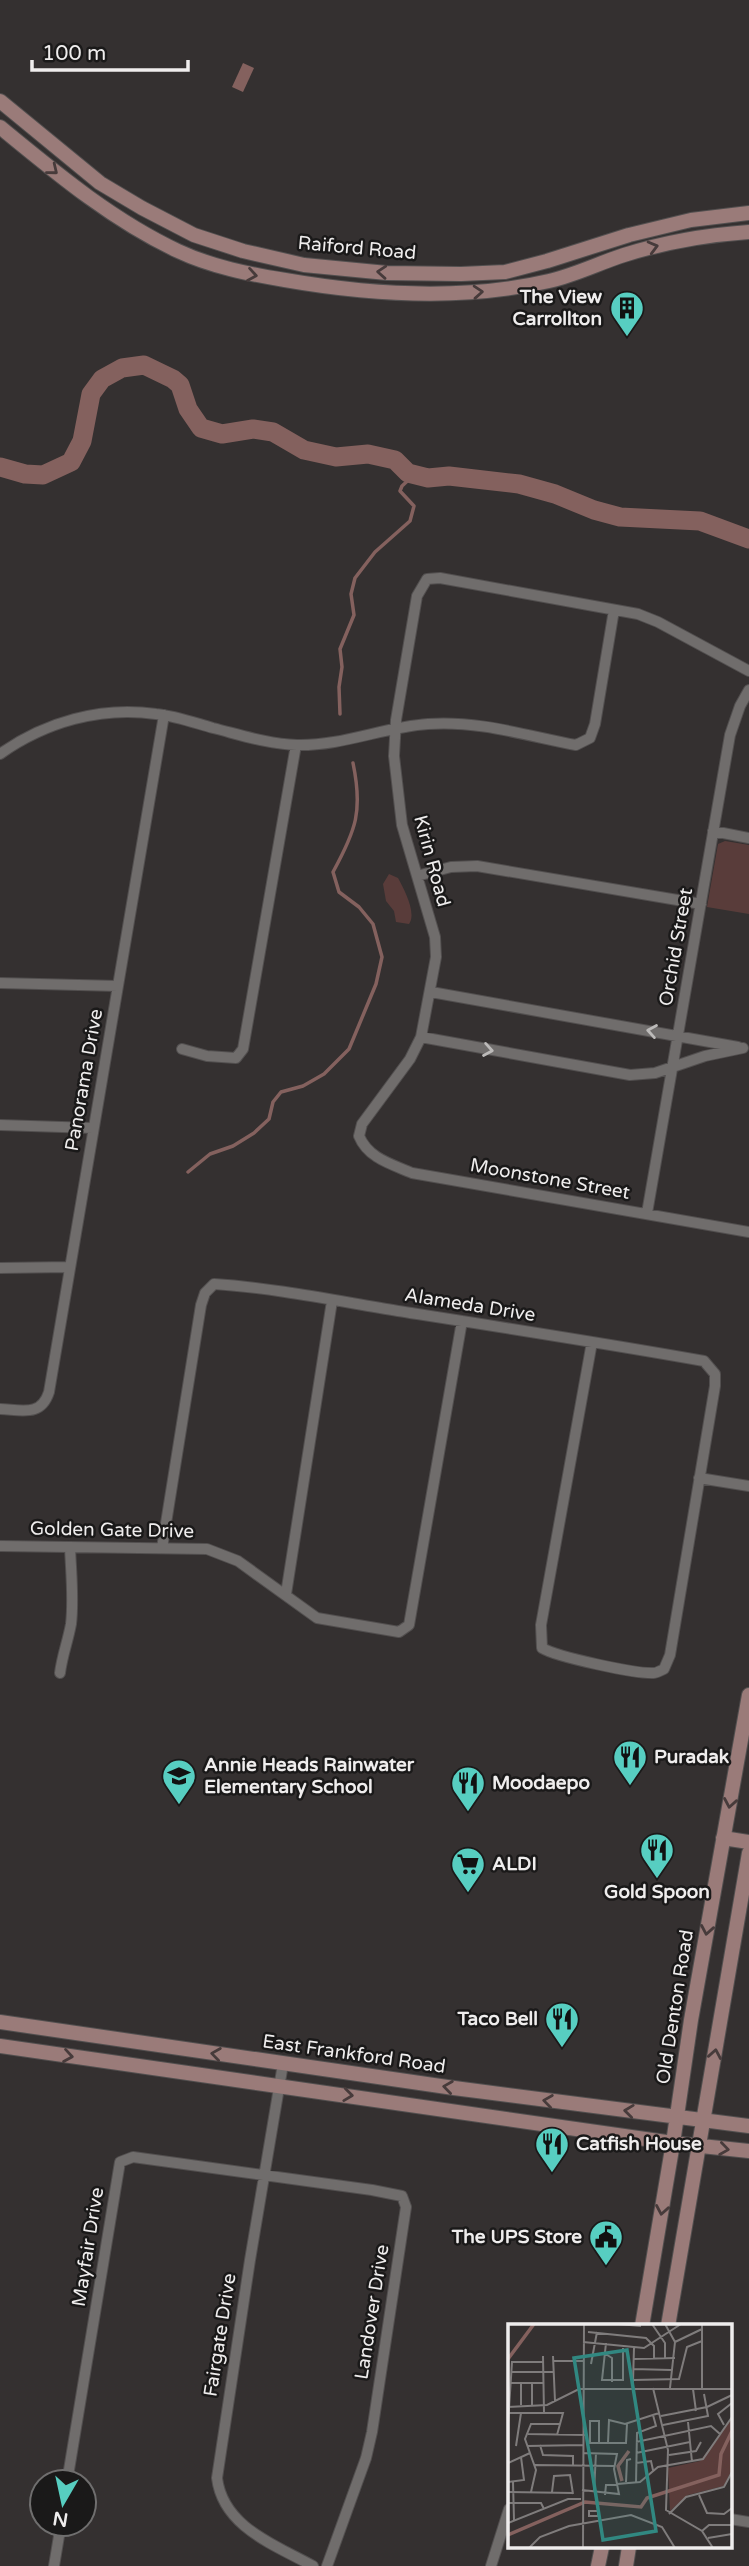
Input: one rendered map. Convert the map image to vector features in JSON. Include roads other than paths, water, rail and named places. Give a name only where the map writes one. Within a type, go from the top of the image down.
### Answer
[{"type":"main road","name":"Raiford Road","points":[[0,101],[100,183],[142,208],[194,235],[243,251],[304,265],[387,273],[505,272],[629,235],[691,220],[749,213]]},
{"type":"main road","name":"Raiford Road","points":[[0,127],[61,177],[120,220],[179,252],[237,272],[304,284],[386,293],[503,290],[551,281],[641,250],[694,237],[749,232]]},
{"type":"main road","points":[[691,220],[694,237]]},
{"type":"main road","name":"Old Denton Road","points":[[642,2324],[749,1695]]},
{"type":"main road","points":[[723,1838],[749,1842]]},
{"type":"main road","points":[[668,2324],[749,1853]]},
{"type":"main road","name":"East Frankford Road","points":[[0,2022],[283,2064],[749,2126]]},
{"type":"main road","points":[[0,2046],[674,2143],[749,2151]]},
{"type":"main road","points":[[511,2118],[515,2096]]},
{"type":"main road","points":[[598,2566],[601,2548]]},
{"type":"main road","points":[[626,2566],[629,2548]]},
{"type":"street","name":"Kirin Road","points":[[359,1136],[362,1124],[410,1059],[421,1037],[436,957],[435,937],[402,825],[396,784],[395,729],[417,596],[427,579],[440,578],[614,610]]},
{"type":"street","points":[[0,754],[41,730],[67,720],[104,713],[131,712],[164,715],[263,741],[296,745],[317,744],[431,723],[465,724],[576,744],[590,738],[614,610],[638,614],[658,622],[749,671]]},
{"type":"street","name":"Orchid Street","points":[[647,1213],[730,735],[749,690]]},
{"type":"street","name":"Panorama Drive","points":[[0,1409],[38,1409],[45,1404],[164,715]]},
{"type":"street","points":[[182,1049],[207,1056],[236,1058],[243,1049],[296,745]]},
{"type":"street","points":[[713,831],[749,838]]},
{"type":"street","points":[[417,876],[451,867],[477,866],[701,904]]},
{"type":"street","points":[[0,984],[118,986]]},
{"type":"street","points":[[431,992],[746,1049]]},
{"type":"street","points":[[421,1037],[630,1075],[654,1073],[705,1056],[746,1049]]},
{"type":"street","points":[[0,1125],[93,1128]]},
{"type":"street","name":"Moonstone Street","points":[[359,1136],[363,1147],[370,1153],[412,1173],[749,1231]]},
{"type":"street","points":[[0,1268],[69,1268]]},
{"type":"street","name":"Alameda Drive","points":[[162,1548],[201,1305],[205,1293],[214,1284],[253,1286],[704,1361],[715,1374],[699,1478]]},
{"type":"street","points":[[286,1594],[332,1301]]},
{"type":"street","name":"Golden Gate Drive","points":[[0,1546],[207,1549],[226,1555],[286,1594],[308,1613],[330,1621],[399,1632],[409,1625],[462,1321]]},
{"type":"street","points":[[592,1342],[541,1637],[542,1648],[552,1654],[607,1665],[655,1673],[664,1669],[670,1654],[699,1478],[749,1486]]},
{"type":"street","points":[[60,1672],[62,1653],[71,1626],[70,1547]]},
{"type":"street","name":"Fairgate Drive","points":[[283,2064],[217,2464],[218,2488],[228,2509],[240,2524],[313,2566]]},
{"type":"street","name":"Mayfair Drive","points":[[69,2468],[120,2162],[133,2157],[265,2175]]},
{"type":"street","name":"Landover Drive","points":[[265,2175],[402,2196],[406,2207],[366,2458],[327,2566]]},
{"type":"street","points":[[491,2566],[508,2512]]},
{"type":"street","points":[[54,2566],[59,2538]]},
{"type":"waterway","points":[[0,467],[25,474],[43,475],[71,462],[82,441],[91,394],[102,379],[122,368],[144,365],[180,385],[188,409],[201,428],[222,434],[253,429],[273,432],[304,450],[336,457],[368,454],[395,460],[408,473],[428,478],[449,476],[519,484],[620,517],[700,521],[749,539]]},
{"type":"waterway","points":[[340,714],[340,649],[354,615],[351,594],[355,578],[375,552],[410,521],[414,506],[400,491],[415,474]]},
{"type":"waterway","points":[[188,1172],[210,1154],[233,1146],[254,1133],[269,1119],[273,1102],[281,1092],[303,1086],[324,1074],[349,1049],[376,984],[382,957],[373,924],[359,907],[339,892],[333,872],[355,820],[357,794],[353,763]]},
{"type":"place","name":"The View Carrollton","points":[[627,338]]},
{"type":"place","name":"Puradak","points":[[630,1787]]},
{"type":"place","name":"Annie Heads Rainwater Elementary School","points":[[179,1806]]},
{"type":"place","name":"Moodaepo","points":[[468,1813]]},
{"type":"place","name":"Gold Spoon","points":[[657,1880]]},
{"type":"place","name":"ALDI","points":[[468,1894]]},
{"type":"place","name":"Taco Bell","points":[[562,2049]]},
{"type":"place","name":"Catfish House","points":[[552,2174]]},
{"type":"place","name":"The UPS Store","points":[[606,2267]]}]
